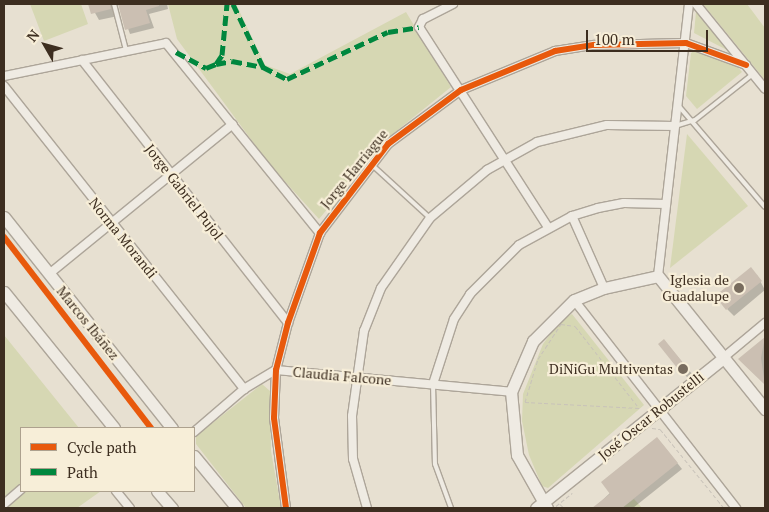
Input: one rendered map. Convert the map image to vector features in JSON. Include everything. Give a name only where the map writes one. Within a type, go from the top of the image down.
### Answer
[{"type":"street","points":[[453,4],[424,19],[419,27],[548,227]]},
{"type":"street","points":[[689,4],[658,276],[765,409]]},
{"type":"street","points":[[696,4],[765,89]]},
{"type":"street","points":[[686,42],[746,65]]},
{"type":"street","name":"Jorge Harriague","points":[[286,508],[275,443],[276,370],[288,323],[320,232],[371,164],[402,131],[461,90],[555,52],[594,45],[686,42]]},
{"type":"street","points":[[4,76],[158,43],[172,47],[320,232]]},
{"type":"street","name":"Jorge Gabriel Pujol","points":[[82,60],[170,175],[288,323]]},
{"type":"street","name":"Norma Morandi","points":[[4,86],[244,389]]},
{"type":"street","points":[[367,508],[353,459],[355,377],[364,331],[381,288],[430,218],[505,158],[572,131],[644,123],[675,126]]},
{"type":"street","points":[[49,274],[233,124]]},
{"type":"street","points":[[433,384],[446,335],[470,294],[519,245],[548,227],[572,216],[624,203],[666,204]]},
{"type":"street","points":[[572,216],[604,288]]},
{"type":"street","name":"Marcos Ibáñez","points":[[4,217],[171,427]]},
{"type":"street","points":[[542,507],[517,454],[511,392],[533,342],[574,300],[604,288],[658,276]]},
{"type":"street","points":[[4,292],[113,427]]},
{"type":"street","points":[[574,300],[736,508]]},
{"type":"street","points":[[4,302],[105,427]]},
{"type":"street","name":"José Oscar Robustelli","points":[[542,507],[765,324]]},
{"type":"street","name":"Claudia Falcone","points":[[195,431],[244,389],[276,370],[511,392]]},
{"type":"street","points":[[195,457],[236,508]]},
{"type":"street","points":[[4,504],[20,491]]},
{"type":"street","points":[[117,492],[130,508]]},
{"type":"street","points":[[158,492],[172,508]]},
{"type":"street","points":[[166,492],[179,508]]},
{"type":"lane","points":[[114,4],[126,50]]},
{"type":"lane","points":[[675,126],[695,120],[753,74]]},
{"type":"lane","points":[[677,104],[695,120],[765,207]]},
{"type":"lane","points":[[371,164],[430,218]]},
{"type":"lane","points":[[433,384],[435,464],[451,508]]},
{"type":"path","points":[[561,324],[575,326],[639,408],[525,402],[538,359],[561,324]]},
{"type":"path","points":[[650,428],[660,429],[724,508]]},
{"type":"path","points":[[564,508],[559,503],[574,490]]},
{"type":"green space","points":[[30,4],[81,4],[88,24],[44,41]]},
{"type":"green space","points":[[168,4],[236,4],[265,65],[290,74],[406,12],[451,87],[384,141],[319,219],[269,164],[177,39]]},
{"type":"green space","points":[[703,4],[747,4],[765,28],[765,80]]},
{"type":"green space","points":[[696,12],[729,51],[694,33]]},
{"type":"green space","points":[[697,49],[737,66],[742,72],[697,109],[686,96],[691,53]]},
{"type":"green space","points":[[687,134],[748,206],[670,268]]},
{"type":"green space","points":[[572,314],[644,405],[548,488],[542,486],[529,455],[522,421],[523,394],[543,344],[560,321]]},
{"type":"green space","points":[[4,335],[78,427],[20,427],[20,492],[100,492],[77,508],[4,508]]},
{"type":"green space","points":[[262,384],[270,391],[271,451],[281,508],[246,508],[196,444],[196,436]]},
{"type":"green space","points":[[634,499],[642,508],[622,508]]},
{"type":"building","points":[[88,4],[110,4],[111,9],[91,14]]},
{"type":"building","points":[[118,4],[159,4],[159,6],[146,10],[150,23],[125,30]]},
{"type":"building","name":"Iglesia de Guadalupe","points":[[751,267],[762,281],[726,310],[715,296]]},
{"type":"building","points":[[765,337],[761,358],[765,385],[738,359]]},
{"type":"building","points":[[664,339],[688,369],[682,374],[658,344]]},
{"type":"building","points":[[657,437],[678,463],[622,508],[592,508],[610,494],[601,482]]},
{"type":"marked path","points":[[176,52],[206,68],[216,64],[222,55],[227,4]]},
{"type":"marked path","points":[[233,4],[263,67],[287,79],[388,32],[419,27]]},
{"type":"marked path","points":[[216,64],[232,61],[263,67]]},
{"type":"cycle path","points":[[286,508],[274,418],[276,370],[288,323],[320,233],[388,144],[461,90],[555,51],[594,45],[686,43],[746,65]]},
{"type":"cycle path","points":[[4,237],[150,427]]},
{"type":"place","name":"Iglesia de Guadalupe","points":[[739,288]]},
{"type":"place","name":"DiNiGu Multiventas","points":[[683,369]]}]
